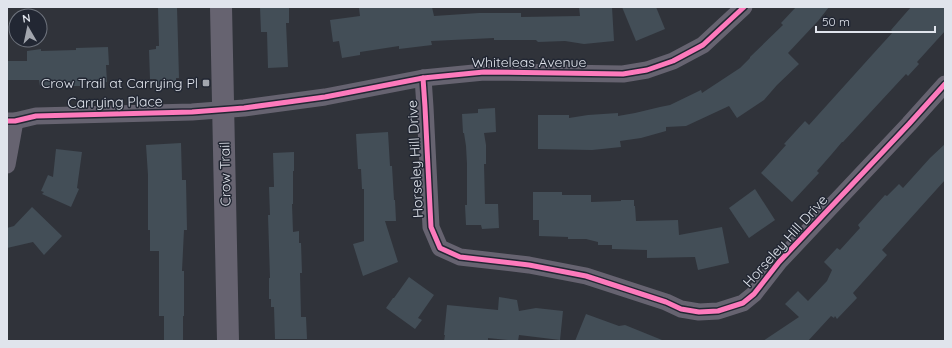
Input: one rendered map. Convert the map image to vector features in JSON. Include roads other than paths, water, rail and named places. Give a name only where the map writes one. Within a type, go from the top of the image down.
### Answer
[{"type":"street","name":"Crow Trail","points":[[221,7],[228,341]]},
{"type":"street","name":"Whiteleas Avenue","points":[[223,110],[325,97],[423,78],[484,72],[623,74],[647,70],[674,61],[703,45],[744,7]]},
{"type":"street","name":"Horseley Hill Drive","points":[[423,78],[426,115],[430,227],[440,248],[460,257],[529,265],[586,276],[666,302],[682,309],[699,312],[718,311],[743,303],[754,294],[779,262],[945,84]]},
{"type":"street","name":"Carrying Place","points":[[7,165],[11,121],[36,116],[223,110]]},
{"type":"place","name":"Crow Trail at Carrying Pl","points":[[206,83]]}]
